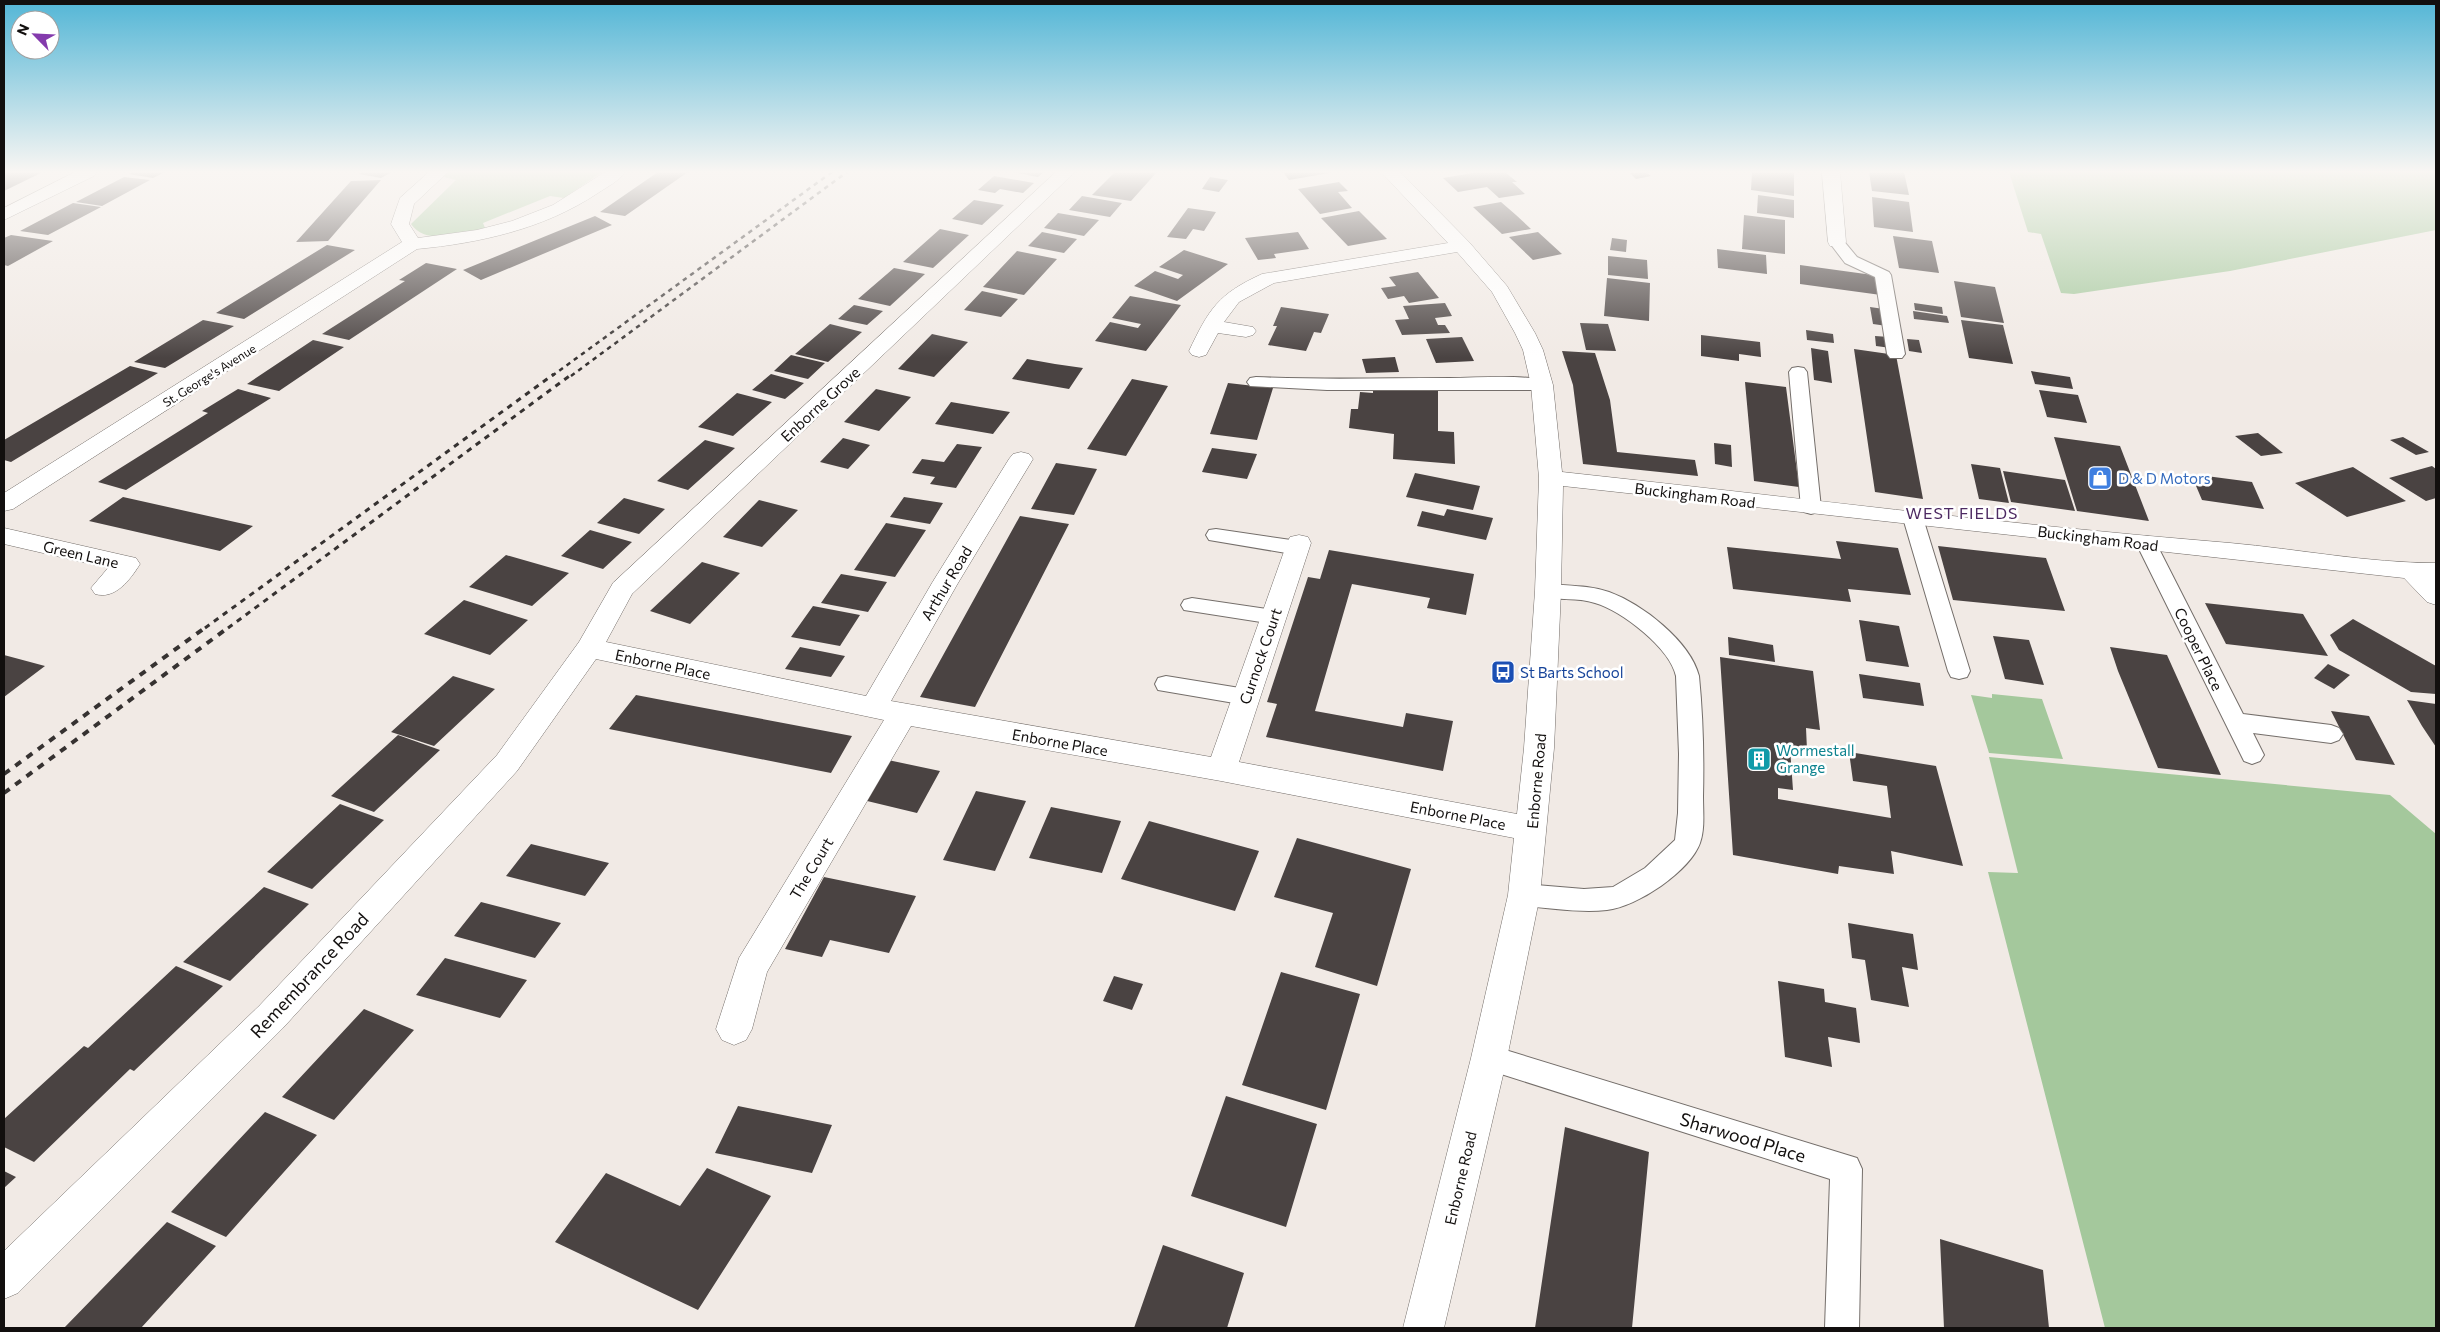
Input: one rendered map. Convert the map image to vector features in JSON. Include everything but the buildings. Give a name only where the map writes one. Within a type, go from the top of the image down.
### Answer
[{"type":"street","points":[[406,234],[412,244]]},
{"type":"street","name":"St. George's Avenue","points":[[4,504],[412,244],[464,239],[481,234]]},
{"type":"street","name":"Enborne Grove","points":[[590,648],[622,589],[1000,234]]},
{"type":"street","name":"Enborne Road","points":[[1424,1328],[1489,1058],[1524,895],[1532,829],[1548,591],[1551,478],[1542,385],[1533,350],[1500,290],[1450,234]]},
{"type":"street","points":[[1836,234],[1837,242]]},
{"type":"street","points":[[1199,351],[1221,307],[1242,290],[1269,278],[1462,246]]},
{"type":"street","points":[[1210,326],[1246,331]]},
{"type":"street","name":"Arthur Road","points":[[888,711],[945,583],[1021,460]]},
{"type":"street","name":"Buckingham Road","points":[[1551,478],[1811,508],[2284,556],[2411,571],[2436,571]]},
{"type":"street","name":"Green Lane","points":[[4,536],[127,564],[104,588]]},
{"type":"street","name":"Curnock Court","points":[[1221,770],[1298,546]]},
{"type":"street","points":[[2411,571],[2436,596]]},
{"type":"street","name":"Enborne Place","points":[[590,648],[888,711],[1221,770],[1532,829]]},
{"type":"street","name":"Remembrance Road","points":[[4,1279],[271,1017],[507,763],[590,648]]},
{"type":"street","name":"The Court","points":[[734,1029],[750,968],[888,711]]},
{"type":"lane","points":[[1837,242],[1851,260],[1883,275],[1896,354]]},
{"type":"lane","points":[[1798,372],[1811,508]]},
{"type":"lane","points":[[1256,382],[1310,385],[1470,382],[1542,385]]},
{"type":"lane","points":[[1913,518],[1959,671]]},
{"type":"lane","points":[[1216,535],[1298,546]]},
{"type":"lane","name":"Cooper Place","points":[[2146,543],[2252,755]]},
{"type":"lane","points":[[1524,895],[1572,899],[1614,898],[1653,878],[1688,842],[1692,801],[1687,668],[1658,634],[1629,611],[1600,597],[1548,591]]},
{"type":"lane","points":[[1192,605],[1274,617]]},
{"type":"lane","points":[[1166,684],[1246,697]]},
{"type":"lane","points":[[2236,722],[2331,734]]},
{"type":"lane","name":"Sharwood Place","points":[[1489,1058],[1846,1169],[1842,1328]]},
{"type":"green space","points":[[424,234],[460,234],[445,237]]},
{"type":"green space","points":[[2041,234],[2415,234],[2230,271],[2074,294],[2061,293]]},
{"type":"green space","points":[[1992,694],[2042,699],[2063,759],[1989,753],[1971,695],[1992,698]]},
{"type":"green space","points":[[1989,757],[2390,795],[2436,834],[2436,1328],[2105,1328],[1988,872],[2018,873]]},
{"type":"railway","points":[[552,376],[747,234]]},
{"type":"railway","points":[[571,376],[763,234]]},
{"type":"railway","points":[[205,628],[554,374]]},
{"type":"railway","points":[[228,628],[572,374]]},
{"type":"railway","points":[[4,774],[206,627]]},
{"type":"railway","points":[[4,793],[229,627]]},
{"type":"place","name":"D & D Motors","points":[[2100,478]]},
{"type":"place","name":"St Barts School","points":[[1503,672]]},
{"type":"place","name":"Wormestall Grange","points":[[1759,759]]},
{"type":"district","name":"WEST FIELDS","points":[[1962,512]]}]
